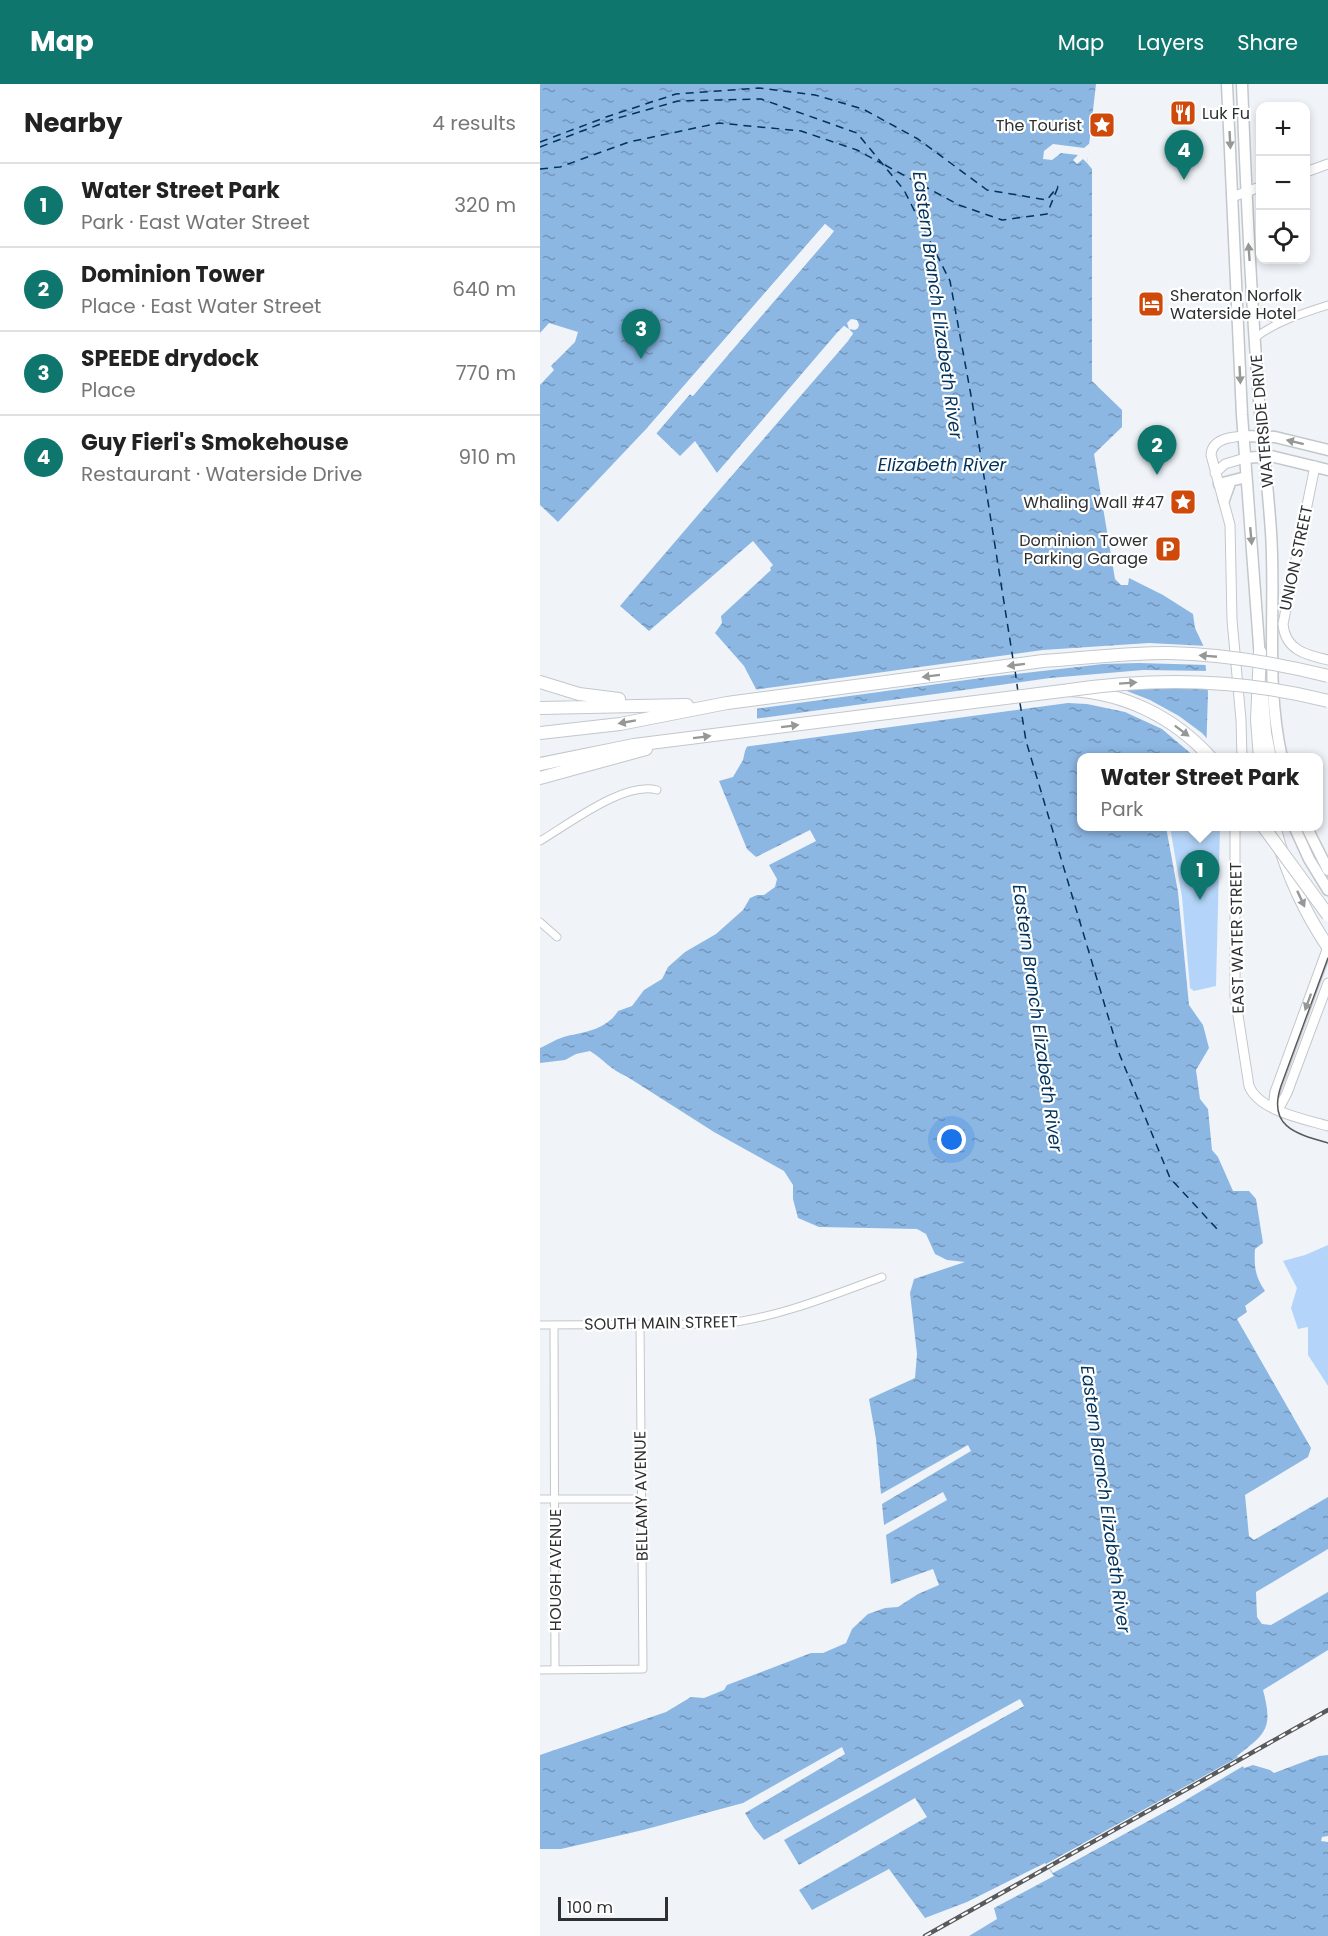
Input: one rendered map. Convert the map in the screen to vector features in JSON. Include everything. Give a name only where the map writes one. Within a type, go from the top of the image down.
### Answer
[{"type":"highway","points":[[1260,652],[1257,720],[1260,753]]},
{"type":"highway","points":[[540,733],[620,724],[728,704],[1043,661],[1138,654],[1234,658],[1328,676]]},
{"type":"highway","points":[[540,764],[633,745],[1126,682],[1192,681],[1261,688],[1328,701]]},
{"type":"highway","points":[[540,682],[579,694],[621,700],[643,706]]},
{"type":"highway","points":[[1070,690],[1101,693],[1130,702],[1174,725],[1206,753]]},
{"type":"highway","points":[[540,708],[728,704]]},
{"type":"highway","points":[[540,778],[671,741]]},
{"type":"highway","points":[[1267,831],[1328,915]]},
{"type":"highway","points":[[1276,831],[1294,884],[1317,931],[1328,947]]},
{"type":"main road","name":"WATERSIDE DRIVE","points":[[1227,84],[1246,477],[1264,719],[1270,753]]},
{"type":"main road","name":"WATERSIDE DRIVE","points":[[1242,84],[1253,309],[1272,543],[1271,623],[1274,702],[1281,753]]},
{"type":"main road","points":[[1310,170],[1328,164]]},
{"type":"main road","points":[[1232,197],[1256,188]]},
{"type":"main road","points":[[1242,753],[1232,621],[1231,539],[1221,480],[1210,459],[1212,447],[1223,439],[1275,436],[1328,450]]},
{"type":"main road","points":[[1221,480],[1225,464],[1264,455],[1328,470]]},
{"type":"main road","points":[[1315,466],[1319,458],[1328,457]]},
{"type":"main road","name":"UNION STREET","points":[[1315,466],[1285,612],[1284,629],[1290,643],[1298,651],[1328,660]]},
{"type":"main road","points":[[1221,480],[1246,477]]},
{"type":"main road","name":"EAST WATER STREET","points":[[1235,831],[1234,983],[1237,1017],[1249,1086],[1256,1098],[1275,1109]]},
{"type":"main road","points":[[1296,831],[1328,890]]},
{"type":"main road","points":[[1308,831],[1328,870]]},
{"type":"main road","points":[[1275,1109],[1276,1088],[1328,947]]},
{"type":"main road","points":[[1275,1109],[1287,1093],[1328,983]]},
{"type":"main road","points":[[1275,1109],[1328,1126]]},
{"type":"street","points":[[1255,338],[1290,318],[1328,305]]},
{"type":"street","points":[[1253,309],[1275,319],[1290,318]]},
{"type":"street","points":[[540,841],[621,794],[642,788],[657,790]]},
{"type":"street","points":[[540,922],[556,938]]},
{"type":"street","name":"SOUTH MAIN STREET","points":[[540,1325],[739,1322],[779,1312],[882,1277]]},
{"type":"street","name":"BELLAMY AVENUE","points":[[555,1670],[643,1669],[640,1324]]},
{"type":"street","name":"HOUGH AVENUE","points":[[554,1325],[555,1670]]},
{"type":"street","points":[[540,1499],[641,1499]]},
{"type":"street","points":[[540,1670],[555,1670]]},
{"type":"shaded area","points":[[1171,831],[1220,831],[1216,986],[1194,991],[1190,988],[1182,897]]},
{"type":"shaded area","points":[[1328,1245],[1328,1386],[1308,1355],[1308,1327],[1298,1329],[1291,1308],[1297,1288],[1283,1261]]},
{"type":"water","points":[[540,84],[1096,84],[1087,163],[1092,169],[1092,381],[1122,410],[1122,427],[1094,454],[1115,579],[1121,585],[1128,585],[1129,578],[1163,595],[1193,614],[1195,628],[1204,647],[1208,693],[1206,753],[1077,753],[1077,831],[1167,831],[1178,892],[1189,1005],[1203,1025],[1209,1048],[1196,1070],[1200,1099],[1208,1109],[1212,1150],[1218,1157],[1233,1191],[1249,1191],[1256,1199],[1263,1243],[1255,1249],[1255,1266],[1259,1281],[1265,1291],[1245,1306],[1247,1312],[1237,1319],[1311,1448],[1308,1457],[1245,1495],[1249,1536],[1254,1540],[1328,1497],[1328,1549],[1256,1592],[1257,1617],[1262,1624],[1271,1625],[1328,1592],[1328,1650],[1263,1690],[1267,1713],[1265,1729],[1237,1756],[1244,1768],[1253,1765],[1274,1773],[1319,1756],[1328,1755],[1328,1836],[1322,1837],[1321,1841],[1328,1842],[1328,1936],[969,1936],[997,1919],[994,1908],[1054,1876],[1045,1863],[967,1902],[925,1918],[889,1869],[812,1910],[799,1890],[927,1817],[915,1798],[799,1865],[784,1840],[1024,1706],[1020,1699],[764,1840],[745,1813],[845,1754],[842,1747],[743,1803],[561,1849],[540,1849],[540,1755],[666,1712],[691,1697],[704,1698],[724,1690],[727,1685],[811,1653],[823,1653],[846,1643],[852,1629],[868,1614],[885,1608],[898,1607],[918,1594],[939,1585],[933,1569],[891,1584],[886,1535],[947,1500],[943,1492],[884,1525],[882,1504],[971,1451],[968,1445],[881,1494],[876,1439],[869,1399],[915,1378],[917,1354],[910,1293],[914,1279],[965,1262],[947,1260],[935,1254],[926,1234],[917,1229],[819,1227],[798,1218],[793,1199],[793,1185],[784,1171],[714,1132],[616,1071],[590,1051],[576,1054],[565,1060],[540,1063],[540,1048],[564,1037],[602,1026],[618,1011],[632,1006],[644,990],[662,979],[668,967],[685,952],[716,934],[743,910],[750,898],[764,895],[775,887],[777,879],[769,865],[816,841],[810,830],[756,857],[747,849],[719,781],[733,777],[743,760],[757,724],[757,691],[744,666],[715,633],[722,623],[721,616],[771,570],[773,565],[753,541],[649,631],[620,606],[853,334],[844,326],[837,333],[717,473],[695,441],[680,456],[656,433],[690,394],[693,396],[833,231],[825,224],[648,427],[558,522],[540,505],[540,385],[554,370],[551,366],[575,342],[578,332],[549,323],[540,333]]},
{"type":"pier","points":[[1090,143],[1087,163],[1083,159],[1077,164],[1073,160],[1078,155],[1061,153],[1052,160],[1043,159],[1044,151],[1053,144],[1084,148]]},
{"type":"pier","points":[[825,224],[834,231],[830,236],[692,396],[690,394],[656,434],[654,431],[688,392],[692,392],[830,232],[825,228],[651,429],[648,427]]},
{"type":"pier","points":[[851,319],[857,320],[858,328],[849,329],[847,323]]},
{"type":"pier","points":[[844,326],[853,333],[848,341],[727,481],[724,479],[849,334],[844,330],[720,475],[717,473],[837,333]]},
{"type":"pier","points":[[1149,643],[1207,646],[1208,665],[1103,664],[754,709],[753,690],[1043,650]]},
{"type":"pier","points":[[1143,670],[1209,671],[1210,686],[1128,687],[1127,691],[1150,700],[1179,716],[1202,733],[1210,742],[1209,753],[1203,753],[1185,737],[1146,713],[1114,704],[1140,713],[1177,734],[1197,753],[1190,753],[1162,729],[1125,712],[1087,704],[1068,703],[743,747],[754,719],[1050,678]]},
{"type":"pier","points":[[1240,1756],[1245,1765],[1174,1807],[1053,1873],[1046,1864]]},
{"type":"ferry route","points":[[540,142],[676,94],[759,88],[815,95],[863,109],[918,139],[987,190],[1047,200],[1058,186]]},
{"type":"ferry route","points":[[540,147],[611,120],[678,101],[761,99],[857,133],[904,190],[950,281],[972,401],[1013,659]]},
{"type":"ferry route","points":[[540,169],[560,167],[629,142],[719,123],[801,131],[857,150],[881,163]]},
{"type":"ferry route","points":[[885,165],[959,205],[1002,220],[1047,214],[1060,182]]},
{"type":"ferry route","points":[[1015,670],[1018,692]]},
{"type":"ferry route","points":[[1020,703],[1026,741],[1119,1053],[1170,1178],[1218,1230]]},
{"type":"tram line","points":[[1328,958],[1281,1086],[1278,1100],[1278,1111],[1288,1126],[1296,1132],[1328,1143]]},
{"type":"railway","points":[[925,1936],[1328,1710]]},
{"type":"place","name":"Luk Fu","points":[[1183,113]]},
{"type":"place","name":"The Tourist","points":[[1102,125]]},
{"type":"place","name":"Guy Fieri's Smokehouse","points":[[1184,180]]},
{"type":"place","name":"Sheraton Norfolk Waterside Hotel","points":[[1151,304]]},
{"type":"place","name":"SPEEDE drydock","points":[[641,359]]},
{"type":"place","name":"Dominion Tower","points":[[1157,475]]},
{"type":"place","name":"Whaling Wall #47","points":[[1183,502]]},
{"type":"place","name":"Dominion Tower Parking Garage","points":[[1168,549]]},
{"type":"place","name":"Water Street Park","points":[[1200,900]]},
{"type":"water label","name":"Eastern Branch Elizabeth River","points":[[938,305]]},
{"type":"water label","name":"Elizabeth River","points":[[942,464]]},
{"type":"water label","name":"Eastern Branch Elizabeth River","points":[[1038,1018]]},
{"type":"water label","name":"Eastern Branch Elizabeth River","points":[[1106,1499]]}]
